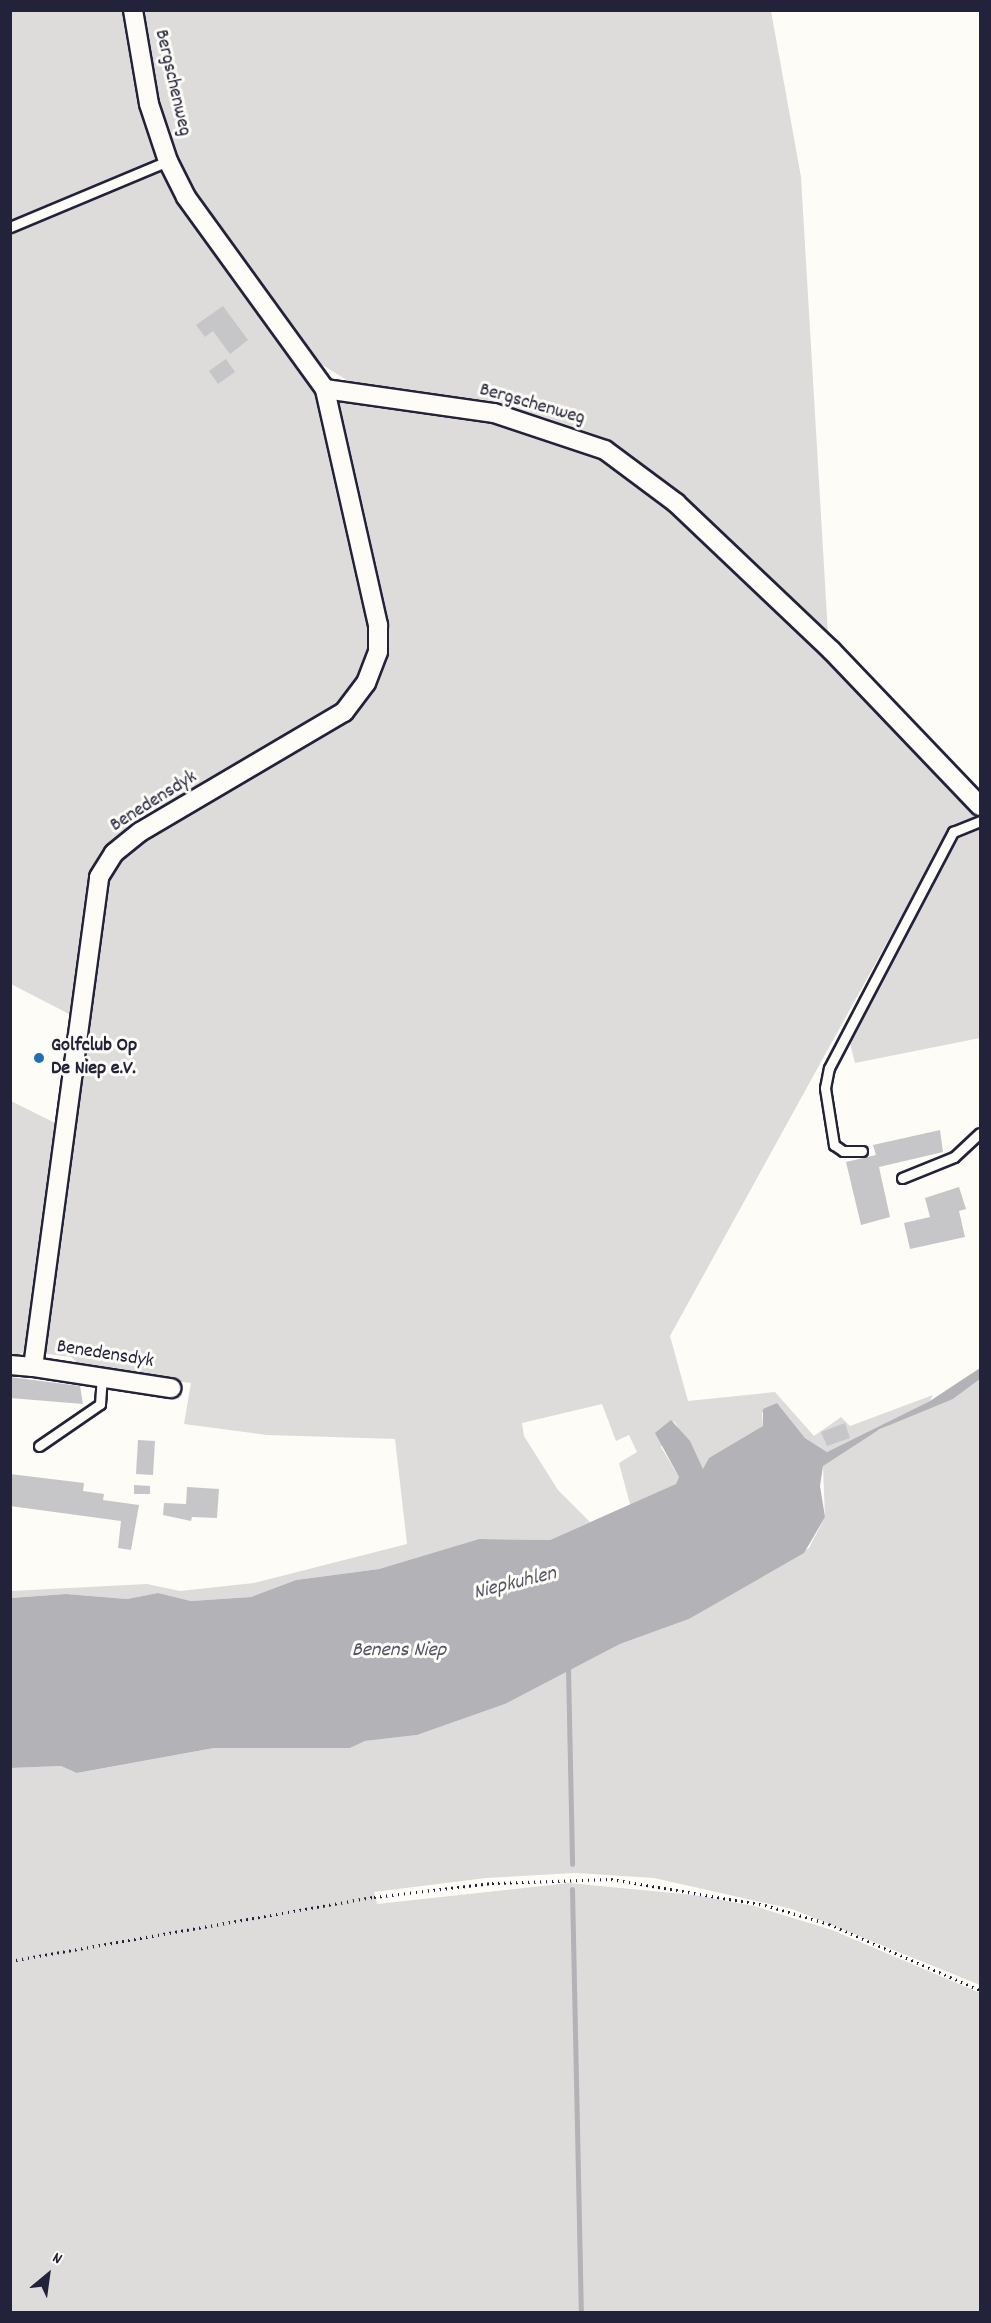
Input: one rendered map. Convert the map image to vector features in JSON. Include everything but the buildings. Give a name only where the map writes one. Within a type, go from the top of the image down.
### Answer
[{"type":"street","name":"Bergschenweg","points":[[133,10],[149,104],[168,161],[193,207],[325,389],[494,413],[605,450],[676,503],[814,633],[981,806]]},
{"type":"street","name":"Benedensdyk","points":[[33,1367],[99,877],[114,853],[140,832],[344,712],[366,683],[378,652],[378,625],[325,389]]},
{"type":"street","name":"Benedensdyk","points":[[10,1365],[171,1388]]},
{"type":"lane","points":[[10,227],[168,161]]},
{"type":"lane","points":[[862,1151],[834,1145],[825,1088],[829,1068],[953,832],[981,820]]},
{"type":"lane","points":[[902,1178],[954,1157],[981,1133]]},
{"type":"lane","points":[[39,1446],[100,1404],[102,1377]]},
{"type":"path","points":[[10,1960],[374,1897],[492,1883],[611,1879],[698,1890],[776,1908],[829,1924],[981,1990]]},
{"type":"shaded area","points":[[11,11],[126,11],[179,202],[320,389],[317,398],[494,423],[600,456],[671,509],[829,656],[980,816],[953,825],[940,846],[670,1336],[688,1401],[775,1392],[814,1436],[841,1417],[850,1426],[933,1395],[930,1401],[827,1452],[805,1438],[777,1403],[762,1413],[763,1426],[703,1469],[674,1421],[661,1447],[679,1477],[676,1484],[631,1508],[619,1463],[637,1452],[629,1435],[616,1441],[602,1404],[522,1423],[524,1436],[558,1490],[590,1522],[550,1540],[479,1539],[379,1569],[296,1580],[251,1597],[191,1601],[158,1593],[127,1599],[66,1594],[11,1598],[11,1591],[147,1584],[180,1591],[254,1583],[407,1544],[395,1439],[267,1435],[184,1424],[191,1383],[86,1370],[71,1357],[25,1351],[11,1358],[11,1101],[61,1126],[71,1015],[11,984]]},
{"type":"shaded area","points":[[141,11],[771,11],[801,177],[828,634],[682,498],[608,444],[358,387],[303,353],[193,196],[174,159],[156,102]]},
{"type":"shaded area","points":[[980,828],[980,1038],[855,1063],[849,1039],[954,841]]},
{"type":"shaded area","points":[[980,1379],[980,1985],[792,1909],[654,1878],[575,1873],[486,1878],[374,1892],[377,1904],[569,1883],[694,1895],[754,1906],[832,1930],[980,1993],[980,2312],[11,2312],[11,1768],[61,1766],[78,1773],[214,1748],[350,1748],[365,1741],[417,1735],[505,1704],[620,1644],[689,1619],[809,1548],[825,1517],[823,1466],[839,1451],[915,1411],[953,1399]]},
{"type":"water","name":"Benens Niep","points":[[980,1368],[980,1379],[953,1399],[880,1429],[823,1466],[820,1486],[825,1517],[804,1553],[689,1619],[620,1644],[505,1704],[417,1735],[365,1741],[350,1748],[214,1748],[77,1773],[61,1766],[11,1768],[11,1598],[66,1594],[127,1599],[158,1593],[191,1601],[251,1597],[296,1580],[379,1569],[479,1539],[550,1540],[676,1484],[679,1477],[655,1433],[671,1420],[690,1441],[703,1469],[709,1458],[763,1426],[763,1409],[777,1403],[805,1438],[827,1452],[930,1401]]},
{"type":"waterway","points":[[568,1668],[572,1864]]},
{"type":"waterway","points":[[572,1889],[581,2312]]},
{"type":"place","name":"Golfclub Op De Niep e.V.","points":[[39,1058]]},
{"type":"water label","name":"Niepkuhlen","points":[[515,1584]]}]
